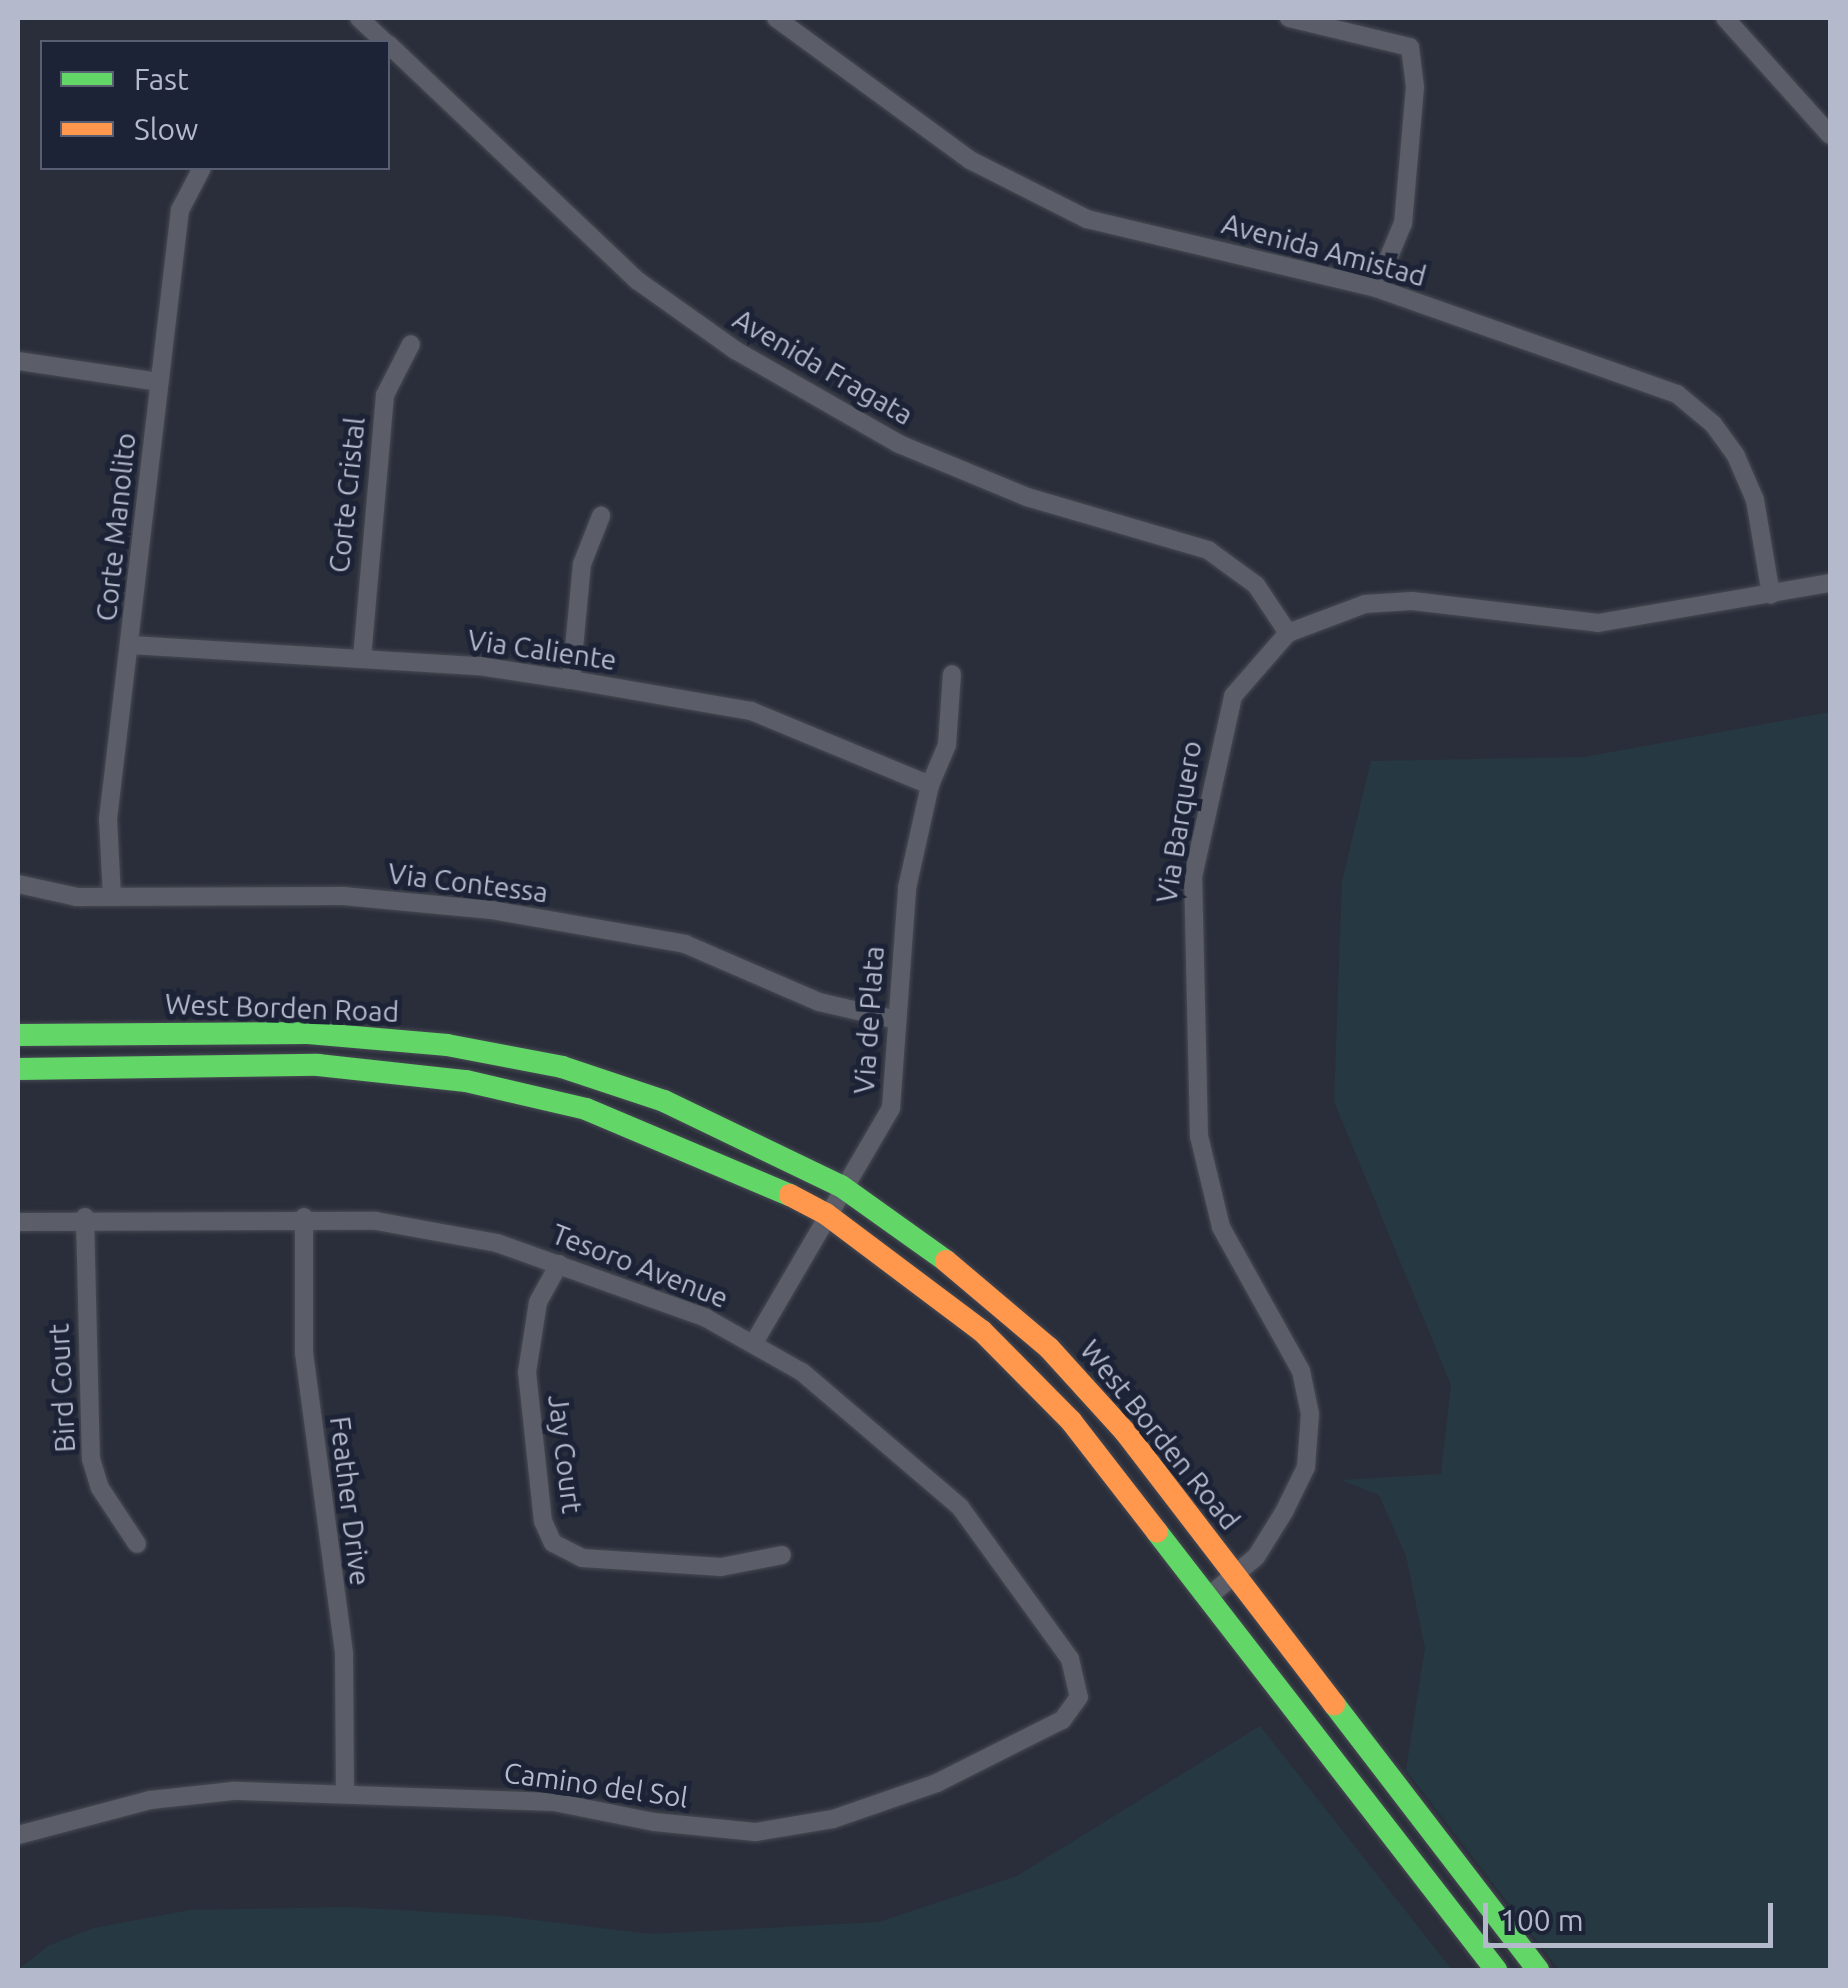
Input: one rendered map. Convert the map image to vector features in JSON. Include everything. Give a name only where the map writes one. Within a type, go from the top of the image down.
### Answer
[{"type":"main road","name":"West Borden Road","points":[[18,1036],[308,1032],[447,1045],[562,1067],[664,1101],[781,1152],[841,1186],[974,1281],[1049,1348],[1126,1433],[1538,1970]]},
{"type":"main road","name":"West Borden Road","points":[[18,1070],[318,1065],[466,1082],[586,1109],[761,1180],[826,1214],[982,1331],[1071,1420],[1496,1970]]},
{"type":"street","name":"Avenida Fragata","points":[[359,18],[382,40]]},
{"type":"street","name":"Avenida Amistad","points":[[776,18],[970,160],[1087,219],[1376,288],[1677,394],[1713,424],[1736,456],[1755,500],[1771,594]]},
{"type":"street","points":[[1289,18],[1410,47],[1415,86],[1403,223],[1376,288]]},
{"type":"street","points":[[1725,18],[1830,134]]},
{"type":"street","name":"Avenida Fragata","points":[[390,48],[638,282],[734,350],[899,444],[1027,497],[1208,550],[1256,585],[1288,633]]},
{"type":"street","name":"Corte Manolito","points":[[112,898],[108,819],[180,210],[201,170]]},
{"type":"street","name":"Corte Cristal","points":[[362,658],[385,396],[411,344]]},
{"type":"street","points":[[18,361],[159,382]]},
{"type":"street","points":[[572,680],[582,564],[600,516]]},
{"type":"street","name":"Via Barquero","points":[[1209,1596],[1237,1577],[1275,1527],[1306,1467],[1310,1414],[1301,1371],[1221,1226],[1206,1182],[1192,908],[1218,744],[1234,696],[1288,633],[1365,604],[1412,601],[1598,623],[1830,584]]},
{"type":"street","name":"Via Caliente","points":[[130,645],[362,658],[572,680],[751,712],[930,785]]},
{"type":"street","name":"Via de Plata","points":[[755,1341],[841,1186],[891,1108],[907,888],[930,785],[947,745],[952,674]]},
{"type":"street","name":"Via Contessa","points":[[18,884],[112,898],[343,896],[491,910],[685,944],[819,1002],[897,1020]]},
{"type":"street","name":"Tesoro Avenue","points":[[18,1222],[85,1217],[304,1217],[428,1230],[559,1264],[755,1341],[856,1414],[960,1507],[1070,1660],[1079,1697]]},
{"type":"street","name":"Bird Court","points":[[85,1217],[92,1459],[100,1488],[137,1544]]},
{"type":"street","name":"Feather Drive","points":[[304,1217],[304,1353],[344,1654],[345,1792]]},
{"type":"street","name":"Jay Court","points":[[559,1264],[538,1302],[527,1372],[543,1522],[553,1543],[582,1558],[721,1567],[782,1555]]},
{"type":"street","name":"Camino del Sol","points":[[18,1836],[150,1800],[233,1790],[554,1802],[654,1822],[755,1832],[833,1819],[937,1784],[1062,1720],[1079,1697]]},
{"type":"shaded area","points":[[1830,712],[1830,1970],[1559,1970],[1406,1770],[1425,1648],[1406,1556],[1379,1495],[1341,1480],[1441,1474],[1451,1385],[1334,1101],[1342,881],[1371,761],[1584,757]]},
{"type":"shaded area","points":[[1260,1726],[1452,1970],[18,1970],[48,1946],[94,1928],[190,1910],[347,1907],[501,1916],[650,1934],[879,1922],[1017,1876]]},
{"type":"traffic: fast","points":[[18,1035],[308,1033],[447,1045],[562,1067],[664,1101],[841,1186],[946,1261]]},
{"type":"traffic: fast","points":[[18,1069],[318,1065],[466,1081],[586,1109],[790,1195]]},
{"type":"traffic: fast","points":[[1157,1532],[1496,1970]]},
{"type":"traffic: fast","points":[[1334,1704],[1538,1970]]},
{"type":"traffic: slow","points":[[790,1195],[826,1214],[982,1331],[1071,1421],[1157,1532]]},
{"type":"traffic: slow","points":[[946,1261],[1049,1348],[1126,1433],[1334,1704]]}]
